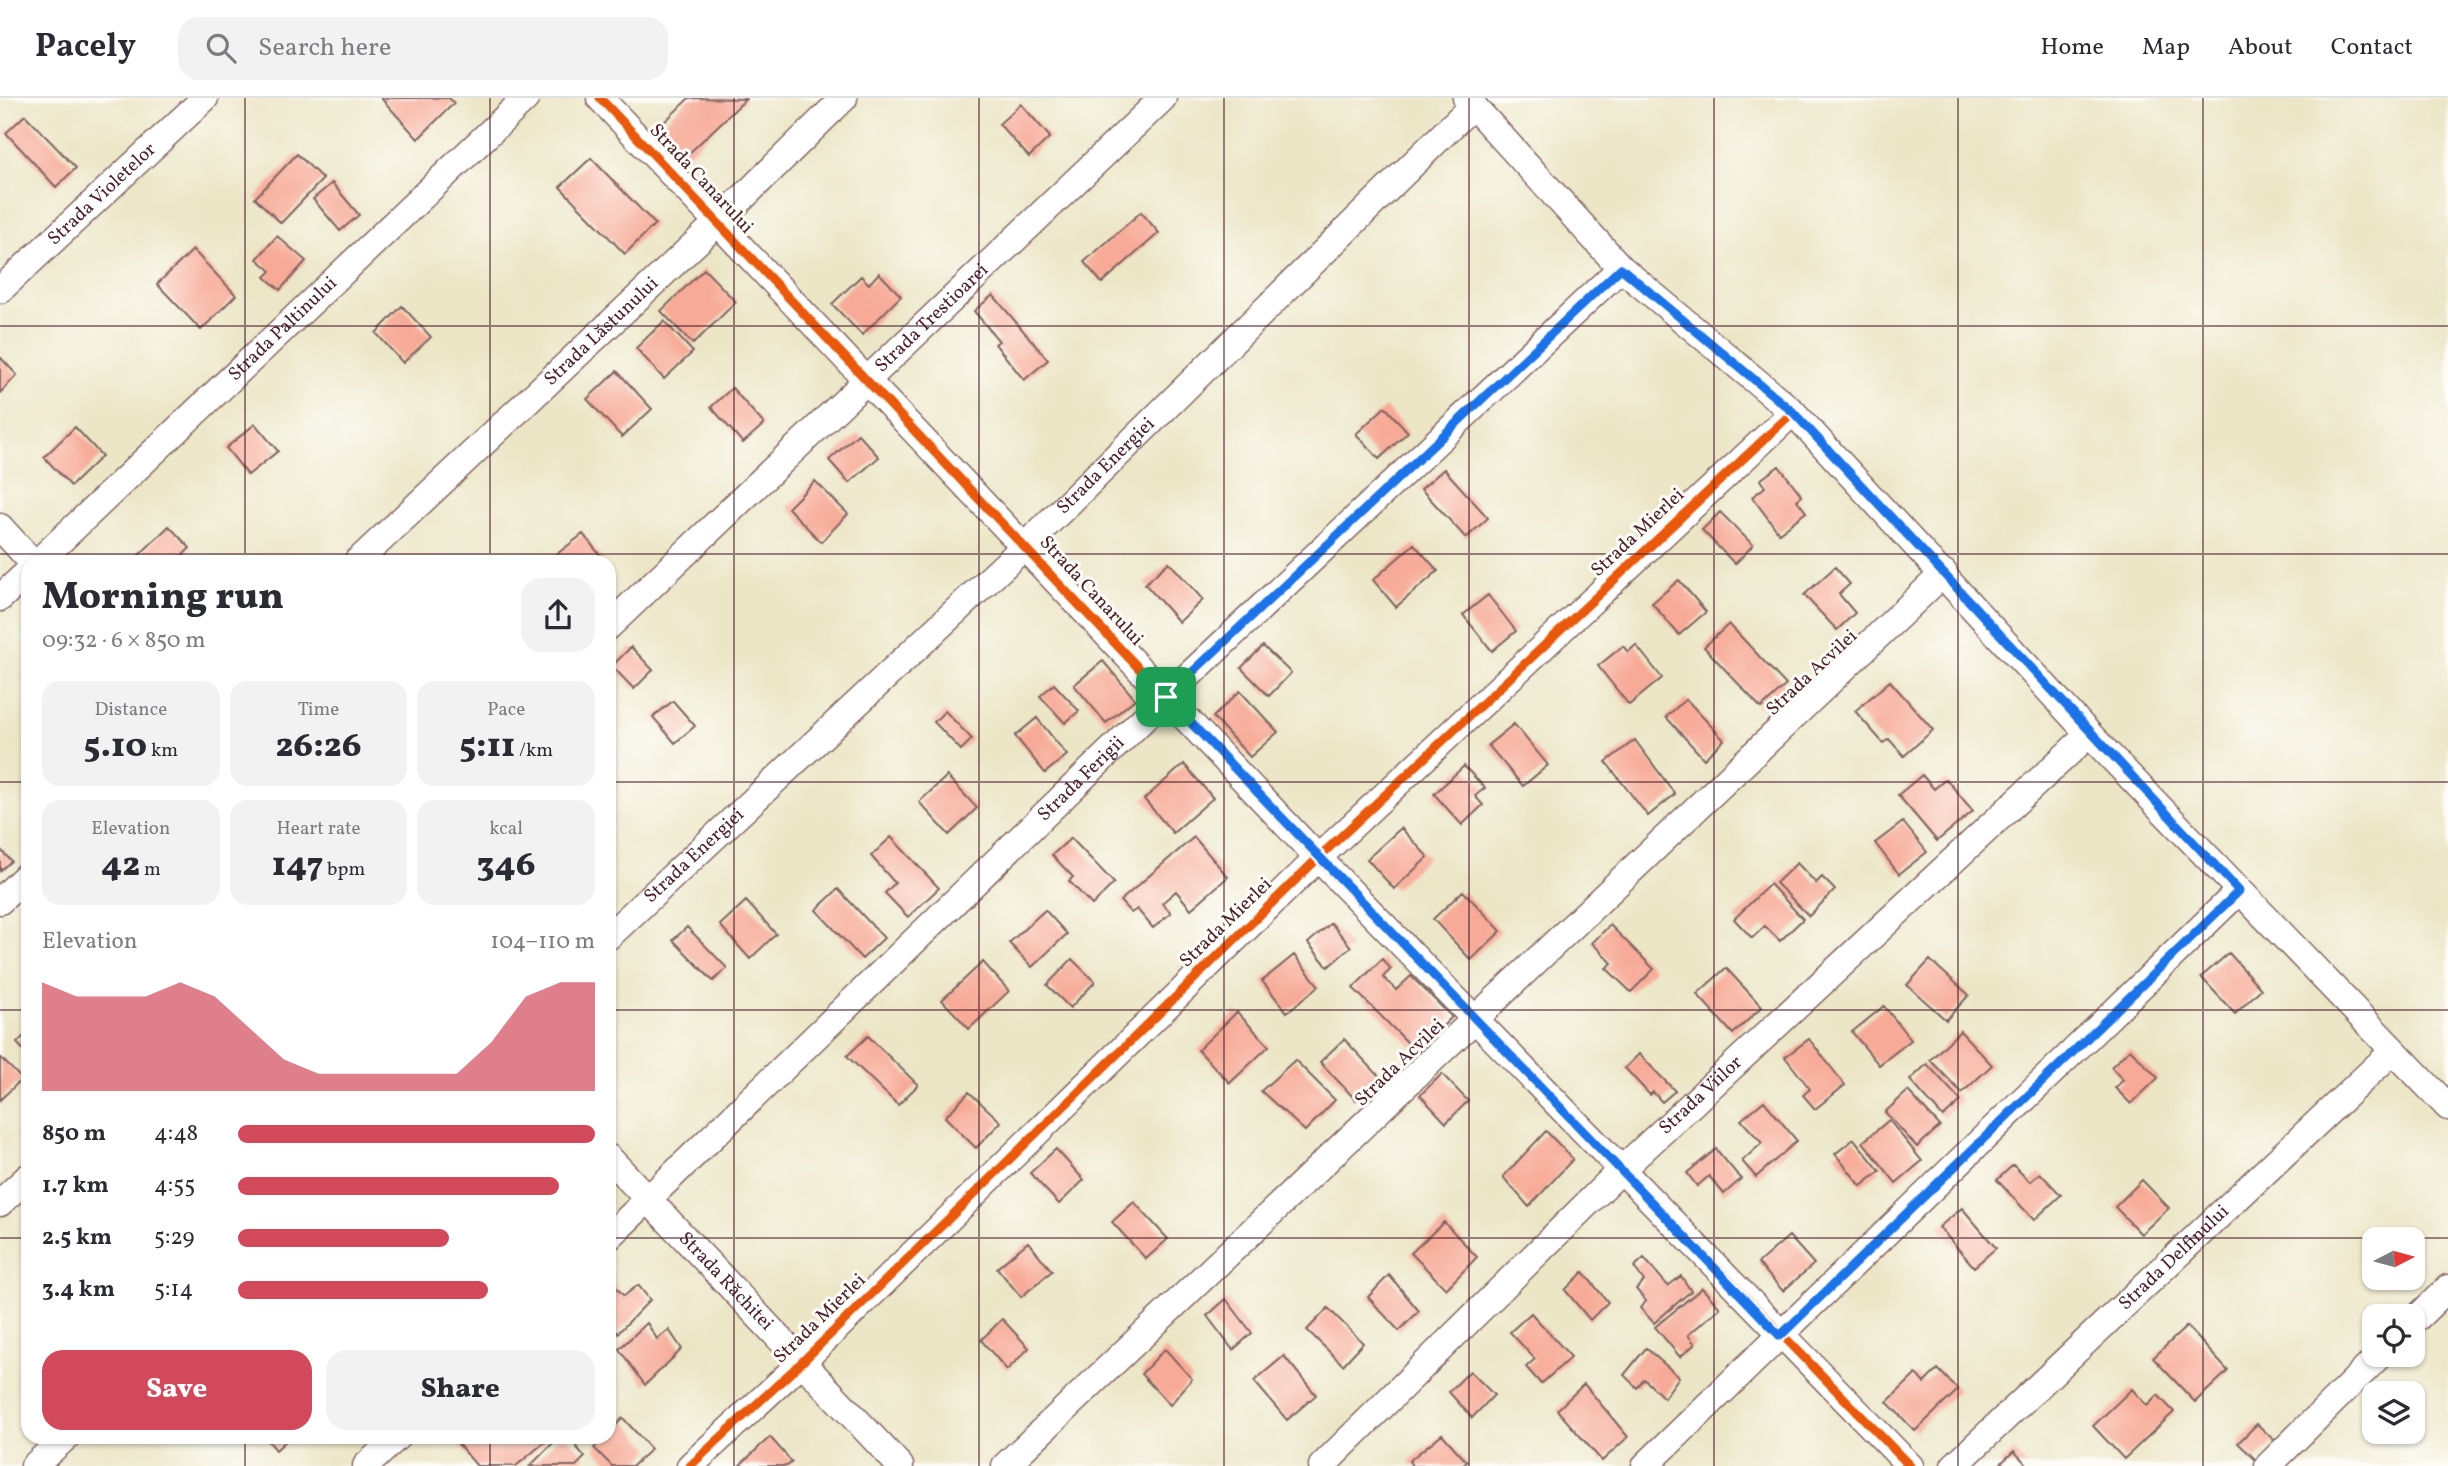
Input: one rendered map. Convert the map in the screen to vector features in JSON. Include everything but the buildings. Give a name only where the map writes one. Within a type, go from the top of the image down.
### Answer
[{"type":"street","name":"Strada Violetelor","points":[[0,290],[205,98]]},
{"type":"street","name":"Strada Paltinului","points":[[45,555],[526,98]]},
{"type":"street","name":"Strada Canarului","points":[[600,98],[1318,858],[1780,1336],[1910,1466]]},
{"type":"street","name":"Strada Lăstunului","points":[[364,555],[717,223],[844,98]]},
{"type":"street","name":"Strada Trestioarei","points":[[616,619],[1163,98]]},
{"type":"street","points":[[1469,102],[1621,268],[1793,412],[1944,573],[2089,734],[2448,1107]]},
{"type":"street","name":"Strada Energiei","points":[[616,929],[1026,546],[1469,102]]},
{"type":"street","name":"Strada Ferigii","points":[[616,1230],[1166,697],[1621,268]]},
{"type":"street","name":"Strada Mierlei","points":[[690,1466],[800,1363],[1318,858],[1793,412]]},
{"type":"street","points":[[0,527],[26,555]]},
{"type":"street","name":"Strada Acvilei","points":[[1004,1466],[1472,1018],[1944,573]]},
{"type":"street","points":[[0,598],[21,578]]},
{"type":"street","name":"Strada Viilor","points":[[1322,1466],[1621,1170],[2089,734]]},
{"type":"street","points":[[0,901],[21,881]]},
{"type":"street","points":[[1645,1466],[2239,891]]},
{"type":"street","name":"Strada Delfinului","points":[[1954,1466],[2393,1051]]},
{"type":"street","name":"Strada Răchitei","points":[[616,1165],[900,1466]]},
{"type":"street","points":[[0,1203],[21,1184]]},
{"type":"street","points":[[2425,1310],[2448,1288]]},
{"type":"street","points":[[2268,1466],[2368,1367]]},
{"type":"street","points":[[34,1466],[58,1444]]},
{"type":"street","points":[[366,1466],[390,1444]]},
{"type":"cycle path","points":[[600,98],[1318,858],[1910,1466]]},
{"type":"cycle path","points":[[690,1466],[801,1363],[1318,858],[1793,412]]},
{"type":"route","points":[[1621,268],[1793,412],[1944,573],[2089,734],[2239,891],[1780,1336],[1166,697],[1621,268]]}]
